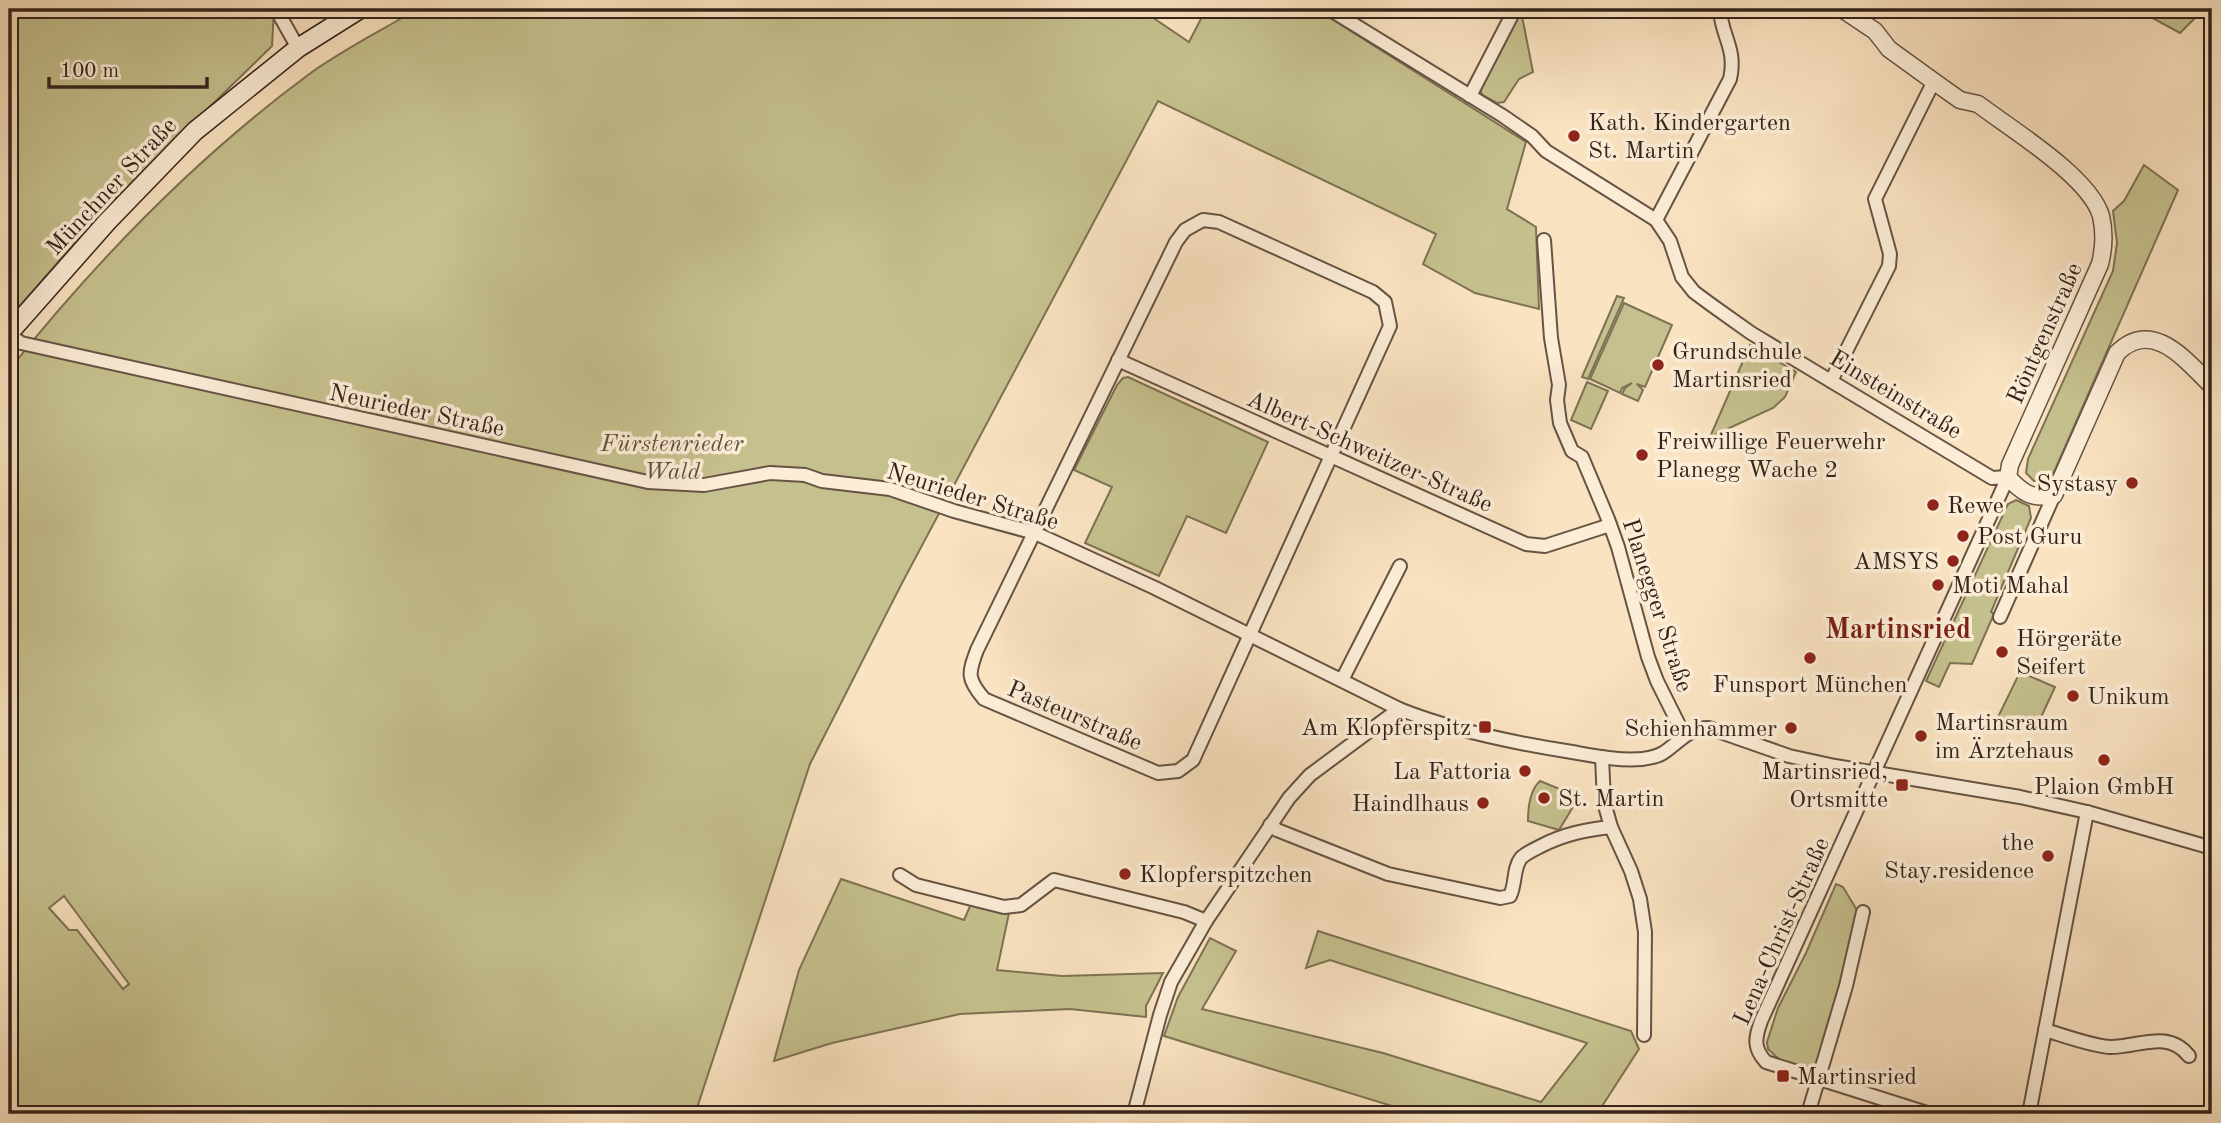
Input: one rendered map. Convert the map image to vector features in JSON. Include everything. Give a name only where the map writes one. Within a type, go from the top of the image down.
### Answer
[{"type":"main road","name":"Münchner Straße","points":[[9,333],[107,222],[195,131],[298,48],[360,9]]},
{"type":"street","points":[[281,9],[280,16],[298,48]]},
{"type":"street","name":"Einsteinstraße","points":[[1329,9],[1532,136],[1546,151],[1656,220],[1670,241],[1682,277],[1695,292],[1751,333],[1992,478],[2008,477],[2028,494],[2041,498],[2054,495]]},
{"type":"street","points":[[1470,96],[1515,9]]},
{"type":"street","points":[[1656,220],[1730,79],[1732,53],[1720,9]]},
{"type":"street","name":"Röntgenstraße","points":[[1842,9],[1875,31],[1889,49],[1960,100],[1978,104],[2069,173],[2092,199],[2100,214],[2105,246],[2100,264],[2015,452],[2008,477],[1874,772]]},
{"type":"street","points":[[1831,381],[1888,266],[1889,254],[1875,199],[1934,81]]},
{"type":"street","name":"Pasteurstraße","points":[[1203,220],[1219,222],[1373,292],[1385,302],[1390,326],[1193,760],[1178,771],[1158,773],[984,699],[971,684],[971,668],[977,650],[1035,533],[1165,262],[1185,230],[1203,220]]},
{"type":"street","name":"Planegger Straße","points":[[1544,240],[1551,338],[1559,385],[1557,400],[1560,423],[1572,452],[1582,457],[1610,525],[1648,657],[1684,735]]},
{"type":"street","name":"Neurieder Straße","points":[[9,333],[21,343],[115,365],[648,482],[704,485],[770,473],[805,475],[822,481],[890,489],[1035,533],[1420,717],[1494,738],[1602,757],[1655,757],[1684,735]]},
{"type":"street","points":[[2000,617],[2117,353],[2125,345],[2138,340],[2159,341],[2174,350],[2212,386]]},
{"type":"street","name":"Albert-Schweitzer-Straße","points":[[1118,359],[1526,544],[1545,546],[1610,525]]},
{"type":"street","points":[[1342,680],[1400,566]]},
{"type":"street","points":[[1134,1114],[1171,982],[1206,921],[1289,798],[1310,775],[1399,709]]},
{"type":"street","points":[[1684,735],[1698,728],[1709,728],[1789,756],[2087,812],[2212,848]]},
{"type":"street","points":[[1602,757],[1604,802],[1611,827],[1623,850],[1640,899],[1646,961],[1644,1035]]},
{"type":"street","name":"Lena-Christ-Straße","points":[[1874,772],[1761,1021],[1755,1042],[1758,1054],[1766,1062],[1930,1114]]},
{"type":"street","points":[[2029,1114],[2087,812]]},
{"type":"street","points":[[1270,825],[1388,874],[1500,898],[1510,896],[1515,887],[1521,859],[1562,835],[1611,827]]},
{"type":"street","points":[[900,874],[916,885],[1004,907],[1021,905],[1054,880],[1185,912],[1206,921]]},
{"type":"street","points":[[1808,1114],[1846,986],[1863,912]]},
{"type":"street","points":[[2045,1030],[2109,1048],[2151,1040],[2172,1043],[2183,1048],[2189,1056]]},
{"type":"green space","points":[[9,9],[274,9],[272,46],[105,209],[9,318]]},
{"type":"green space","name":"Fürstenrieder Wald","points":[[417,9],[1140,9],[1189,42],[1206,9],[1316,9],[1526,142],[1507,209],[1536,227],[1539,309],[1475,293],[1423,264],[1436,234],[1158,101],[901,585],[810,764],[695,1114],[9,1114],[9,370],[112,251],[226,141],[321,66]],"holes":[[[64,896],[129,984],[123,989],[77,930],[69,930],[49,908]]]},
{"type":"green space","points":[[2150,9],[2204,9],[2180,33],[2147,15]]},
{"type":"green space","points":[[1521,11],[1533,72],[1519,79],[1504,102],[1497,103],[1482,95],[1480,87],[1516,14]]},
{"type":"green space","points":[[2144,165],[2178,190],[2054,472],[2045,481],[2034,481],[2026,473],[2028,459],[2113,271],[2117,243],[2113,211],[2124,201]]},
{"type":"green space","points":[[1617,296],[1624,298],[1588,379],[1582,377]]},
{"type":"green space","points":[[1624,303],[1672,325],[1645,387],[1637,384],[1643,390],[1638,401],[1622,394],[1632,383],[1622,388],[1620,393],[1590,379]]},
{"type":"green space","points":[[1750,345],[1796,372],[1785,397],[1773,408],[1710,437]]},
{"type":"green space","points":[[1128,377],[1268,442],[1226,533],[1187,516],[1159,576],[1085,543],[1112,487],[1074,470],[1117,385],[1123,378]]},
{"type":"green space","points":[[1587,382],[1608,391],[1591,429],[1571,420]]},
{"type":"green space","points":[[2016,500],[2029,506],[2031,518],[1991,612],[1994,614],[1972,664],[1950,663],[1939,687],[1926,681],[2008,504]]},
{"type":"green space","points":[[2020,672],[2055,687],[2037,726],[1998,717]]},
{"type":"green space","points":[[1540,781],[1579,797],[1559,830],[1528,821],[1532,794]]},
{"type":"green space","points":[[841,879],[964,920],[971,904],[1009,913],[997,970],[1062,976],[1163,973],[1146,1006],[1146,1017],[1070,1009],[960,1014],[832,1043],[774,1061],[799,970]]},
{"type":"green space","points":[[1836,884],[1843,887],[1858,912],[1844,976],[1815,1070],[1780,1060],[1768,1049],[1767,1042],[1778,1008]]},
{"type":"green space","points":[[1318,931],[1631,1031],[1639,1049],[1597,1114],[1418,1114],[1164,1036],[1178,997],[1210,938],[1236,951],[1202,1009],[1383,1053],[1541,1102],[1587,1043],[1330,960],[1306,968]]},
{"type":"place","name":"Kath. Kindergarten St. Martin","points":[[1574,136]]},
{"type":"place","name":"Grundschule Martinsried","points":[[1658,365]]},
{"type":"place","name":"Freiwillige Feuerwehr Planegg Wache 2","points":[[1642,455]]},
{"type":"place","name":"Systasy","points":[[2132,483]]},
{"type":"place","name":"Rewe","points":[[1933,505]]},
{"type":"place","name":"Post Guru","points":[[1963,536]]},
{"type":"place","name":"AMSYS","points":[[1953,561]]},
{"type":"place","name":"Moti Mahal","points":[[1938,585]]},
{"type":"place","name":"Hörgeräte Seifert","points":[[2002,652]]},
{"type":"place","name":"Funsport München","points":[[1810,658]]},
{"type":"place","name":"Unikum","points":[[2073,696]]},
{"type":"place","name":"Am Klopferspitz","points":[[1485,727]]},
{"type":"place","name":"Schienhammer","points":[[1791,728]]},
{"type":"place","name":"Martinsraum im Ärztehaus","points":[[1921,736]]},
{"type":"place","name":"Plaion GmbH","points":[[2104,760]]},
{"type":"place","name":"La Fattoria","points":[[1525,771]]},
{"type":"place","name":"Martinsried, Ortsmitte","points":[[1902,785]]},
{"type":"place","name":"St. Martin","points":[[1544,798]]},
{"type":"place","name":"Haindlhaus","points":[[1483,803]]},
{"type":"place","name":"the Stay.residence","points":[[2048,856]]},
{"type":"place","name":"Klopferspitzchen","points":[[1125,874]]},
{"type":"place","name":"Martinsried","points":[[1783,1076]]},
{"type":"district","name":"Martinsried","points":[[1898,628]]}]
